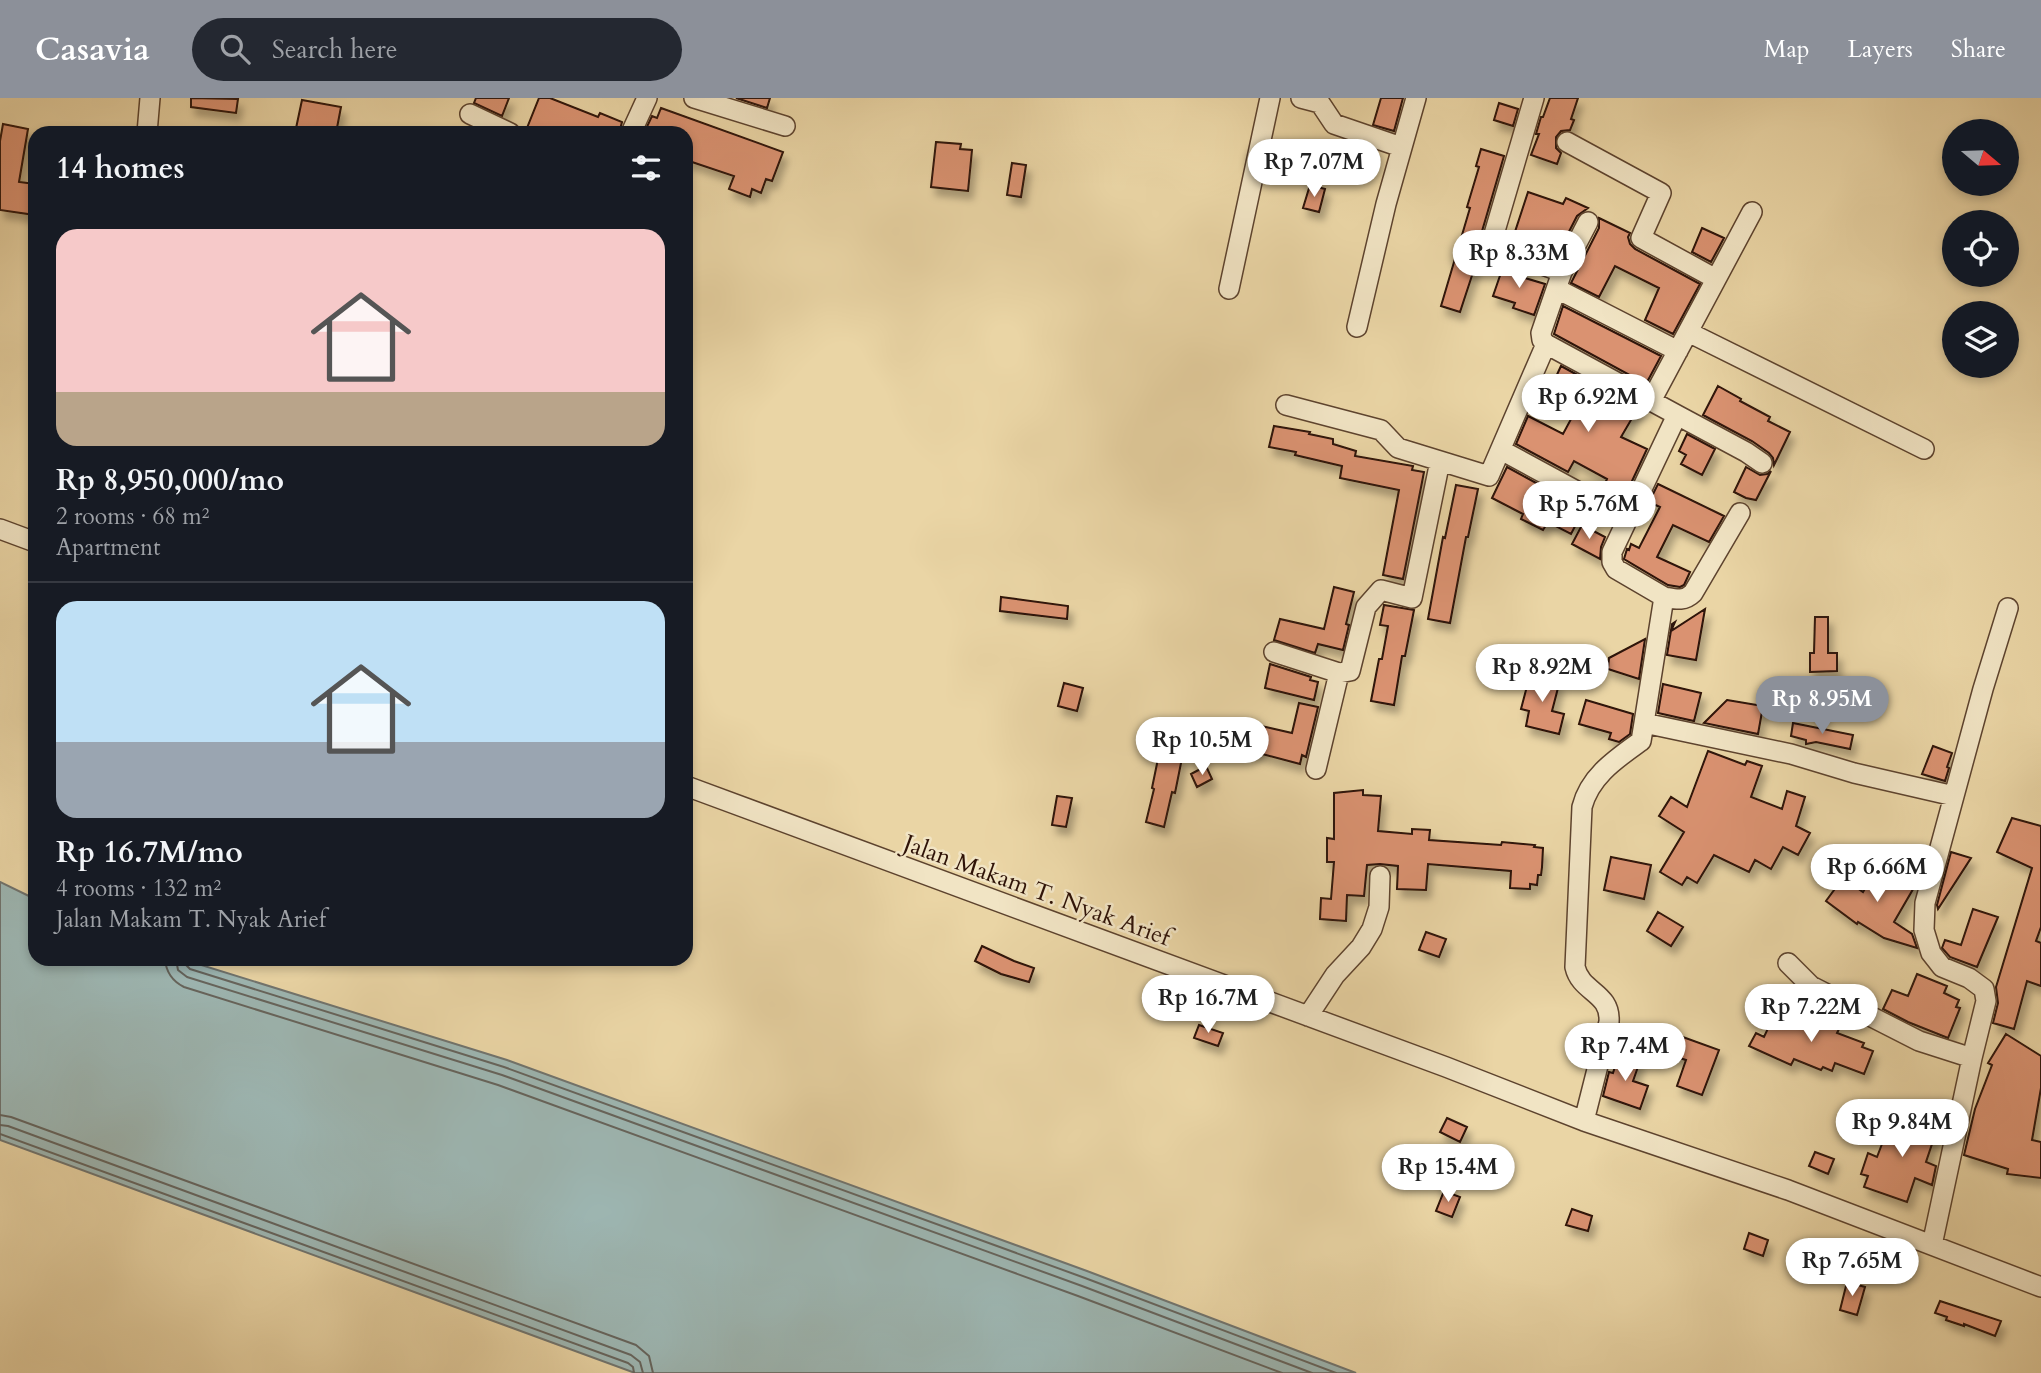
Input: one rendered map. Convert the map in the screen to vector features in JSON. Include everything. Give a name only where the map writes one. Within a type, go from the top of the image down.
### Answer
[{"type":"street","points":[[147,126],[149,98]]},
{"type":"street","points":[[634,126],[647,98]]},
{"type":"street","points":[[694,98],[785,126]]},
{"type":"street","points":[[1229,289],[1270,98]]},
{"type":"street","points":[[1301,98],[1320,103],[1334,124],[1401,147]]},
{"type":"street","points":[[1357,327],[1401,147],[1416,98]]},
{"type":"street","points":[[1534,98],[1492,241],[1493,247],[1560,281],[1678,351]]},
{"type":"street","points":[[470,114],[495,126]]},
{"type":"street","points":[[1567,142],[1661,193],[1641,238],[1716,279]]},
{"type":"street","points":[[1651,401],[1752,212]]},
{"type":"street","points":[[1588,222],[1560,281],[1541,333],[1542,340],[1762,463]]},
{"type":"street","points":[[1688,332],[1924,449]]},
{"type":"street","points":[[1286,405],[1381,430],[1398,448],[1489,476],[1546,344]]},
{"type":"street","points":[[1677,415],[1612,552],[1612,562],[1616,569],[1664,597],[1680,600],[1688,598],[1740,513]]},
{"type":"street","points":[[1501,450],[1584,495]]},
{"type":"street","points":[[1274,652],[1339,673],[1350,671],[1366,607],[1381,590],[1412,598],[1440,461]]},
{"type":"street","points":[[0,529],[28,539]]},
{"type":"street","points":[[1584,1121],[1610,1013],[1604,1000],[1582,982],[1575,967],[1582,807],[1585,796],[1597,777],[1641,741],[1664,597]]},
{"type":"street","points":[[1932,1245],[1986,1001],[1984,989],[1969,978],[1942,967],[1931,953],[1924,930],[1925,904],[1983,689],[2008,608]]},
{"type":"street","points":[[1316,769],[1339,673]]},
{"type":"street","points":[[1644,723],[1791,754],[1854,773],[1954,796]]},
{"type":"street","name":"Jalan Makam T. Nyak Arief","points":[[693,789],[1584,1121],[1788,1190],[2041,1287]]},
{"type":"street","points":[[1308,1016],[1335,975],[1361,947],[1372,929],[1379,906],[1380,876]]},
{"type":"street","points":[[1788,963],[1811,986],[1871,1017],[1919,1041],[1972,1058]]},
{"type":"water","points":[[0,882],[28,896],[28,966],[205,966],[507,1060],[1087,1271],[1356,1373],[635,1373],[0,1140]]},
{"type":"building","points":[[191,98],[238,99],[236,113],[191,107]]},
{"type":"building","points":[[476,98],[509,98],[502,116],[474,103]]},
{"type":"building","points":[[539,98],[550,98],[598,117],[600,113],[622,122],[621,126],[528,126]]},
{"type":"building","points":[[736,98],[770,98],[767,108]]},
{"type":"building","points":[[1381,98],[1403,98],[1394,131],[1373,125]]},
{"type":"building","points":[[1550,98],[1578,98],[1570,130],[1561,131],[1556,137],[1556,148],[1561,153],[1557,164],[1531,155],[1539,134],[1536,134],[1541,117]]},
{"type":"building","points":[[302,100],[341,107],[337,126],[296,126]]},
{"type":"building","points":[[1499,103],[1518,109],[1513,126],[1494,120]]},
{"type":"building","points":[[661,108],[783,152],[772,181],[766,179],[761,193],[752,189],[750,197],[729,189],[734,176],[693,162],[693,126],[647,126],[652,116],[657,118]]},
{"type":"building","points":[[3,124],[28,129],[19,182],[28,183],[28,214],[0,210],[0,141]]},
{"type":"building","points":[[936,142],[961,144],[960,149],[972,150],[968,191],[931,187]]},
{"type":"building","points":[[1481,149],[1504,156],[1480,238],[1481,248],[1460,312],[1441,306],[1470,208],[1467,207],[1479,167],[1476,166]]},
{"type":"building","points":[[1012,163],[1026,165],[1021,197],[1007,195]]},
{"type":"building","points":[[1310,185],[1325,189],[1319,212],[1303,208]]},
{"type":"building","points":[[1528,192],[1563,204],[1566,198],[1588,208],[1577,216],[1556,257],[1535,247],[1512,241]]},
{"type":"building","points":[[1599,218],[1630,233],[1630,244],[1635,249],[1700,284],[1673,334],[1645,320],[1659,288],[1615,266],[1599,297],[1571,283],[1599,228]]},
{"type":"building","points":[[1702,228],[1724,238],[1711,262],[1692,252]]},
{"type":"building","points":[[1504,264],[1527,272],[1525,278],[1545,284],[1534,315],[1513,308],[1515,303],[1493,296]]},
{"type":"building","points":[[1563,306],[1661,356],[1646,384],[1554,334]]},
{"type":"building","points":[[1561,366],[1638,408],[1621,437],[1647,449],[1625,496],[1620,494],[1617,500],[1601,493],[1607,479],[1574,461],[1568,472],[1516,444],[1528,416],[1563,434],[1577,408],[1548,394]]},
{"type":"building","points":[[1718,386],[1770,417],[1768,421],[1790,432],[1774,465],[1769,453],[1752,441],[1703,415]]},
{"type":"building","points":[[1274,426],[1333,439],[1333,444],[1356,451],[1355,456],[1413,466],[1412,470],[1424,472],[1403,579],[1383,575],[1399,490],[1340,478],[1342,466],[1269,447]]},
{"type":"building","points":[[1687,434],[1715,449],[1702,475],[1681,464],[1686,455],[1679,451]]},
{"type":"building","points":[[1507,467],[1578,506],[1585,507],[1571,534],[1548,522],[1543,530],[1521,519],[1523,514],[1492,498]]},
{"type":"building","points":[[1746,467],[1760,475],[1771,471],[1756,500],[1734,492]]},
{"type":"building","points":[[1658,484],[1724,516],[1709,542],[1673,525],[1657,557],[1690,572],[1684,585],[1680,587],[1668,585],[1624,559],[1631,544],[1639,548],[1660,507],[1649,502]]},
{"type":"building","points":[[1456,485],[1478,489],[1450,623],[1428,619]]},
{"type":"building","points":[[1582,525],[1605,537],[1600,559],[1572,544]]},
{"type":"building","points":[[1334,587],[1354,592],[1343,650],[1318,644],[1315,653],[1274,640],[1280,619],[1324,629]]},
{"type":"building","points":[[1001,597],[1068,606],[1067,619],[1000,611]]},
{"type":"building","points":[[1384,605],[1414,610],[1405,656],[1402,656],[1394,705],[1371,701],[1388,626],[1380,625]]},
{"type":"building","points":[[1705,609],[1696,660],[1667,655],[1672,624],[1675,622],[1671,631]]},
{"type":"building","points":[[1815,617],[1828,617],[1828,653],[1837,653],[1837,671],[1810,672],[1810,653],[1814,653]]},
{"type":"building","points":[[1645,639],[1639,679],[1608,669],[1609,658]]},
{"type":"building","points":[[1270,664],[1311,677],[1310,680],[1318,682],[1314,700],[1265,688]]},
{"type":"building","points":[[1531,671],[1554,677],[1552,683],[1559,684],[1552,711],[1564,714],[1559,734],[1526,726],[1529,711],[1521,709]]},
{"type":"building","points":[[1064,683],[1083,688],[1077,711],[1058,706]]},
{"type":"building","points":[[1663,684],[1701,693],[1694,721],[1658,713]]},
{"type":"building","points":[[1586,700],[1633,714],[1630,734],[1619,742],[1609,739],[1611,733],[1579,724]]},
{"type":"building","points":[[1727,700],[1763,706],[1758,734],[1704,723]]},
{"type":"building","points":[[1299,703],[1318,707],[1306,757],[1302,755],[1300,764],[1251,751],[1257,725],[1292,733]]},
{"type":"building","points":[[1793,723],[1853,735],[1850,749],[1816,742],[1806,744],[1806,740],[1791,736]]},
{"type":"building","points":[[1933,746],[1952,753],[1945,781],[1922,774]]},
{"type":"building","points":[[1708,751],[1745,765],[1747,761],[1762,766],[1751,797],[1782,809],[1787,791],[1805,797],[1796,826],[1810,833],[1798,855],[1783,847],[1771,869],[1755,860],[1749,872],[1714,855],[1697,883],[1687,877],[1682,885],[1660,872],[1684,832],[1659,816],[1671,797],[1687,807]]},
{"type":"building","points":[[1159,754],[1182,758],[1164,827],[1146,822]]},
{"type":"building","points":[[1206,766],[1212,779],[1197,787],[1191,774]]},
{"type":"building","points":[[1363,790],[1363,795],[1381,796],[1378,831],[1412,834],[1412,829],[1430,830],[1429,840],[1501,845],[1502,842],[1543,848],[1541,875],[1538,875],[1537,885],[1530,884],[1530,889],[1510,888],[1511,871],[1428,864],[1426,890],[1397,889],[1398,866],[1367,865],[1364,896],[1347,895],[1346,921],[1320,919],[1321,898],[1331,899],[1334,862],[1327,862],[1327,838],[1334,839],[1334,793]]},
{"type":"building","points":[[1057,796],[1072,798],[1066,827],[1052,825]]},
{"type":"building","points":[[2012,818],[2041,826],[2041,927],[2036,941],[2041,943],[2041,986],[2027,981],[2014,1029],[1993,1023],[1998,1003],[1996,987],[2032,868],[1997,852]]},
{"type":"building","points":[[1951,852],[1971,858],[1938,909],[1937,905]]},
{"type":"building","points":[[1611,857],[1651,865],[1644,899],[1604,890]]},
{"type":"building","points":[[1880,863],[1916,884],[1894,922],[1912,934],[1917,948],[1884,938],[1858,922],[1857,924],[1826,901],[1843,878],[1863,892]]},
{"type":"building","points":[[1973,909],[1998,917],[1977,967],[1950,957],[1942,948],[1945,940],[1961,945]]},
{"type":"building","points":[[1658,912],[1683,927],[1671,946],[1647,931]]},
{"type":"building","points":[[1426,932],[1446,939],[1439,957],[1419,950]]},
{"type":"building","points":[[982,946],[1034,968],[1029,982],[1001,974],[975,961]]},
{"type":"building","points":[[1917,974],[1947,986],[1944,993],[1959,1000],[1956,1007],[1960,1008],[1948,1038],[1883,1009],[1892,990],[1908,996]]},
{"type":"building","points":[[1778,1007],[1815,1023],[1816,1020],[1839,1029],[1837,1033],[1864,1043],[1862,1047],[1873,1051],[1864,1074],[1835,1063],[1832,1071],[1823,1067],[1821,1070],[1794,1059],[1791,1065],[1749,1046],[1756,1033],[1764,1037]]},
{"type":"building","points":[[1199,1025],[1223,1033],[1218,1046],[1194,1038]]},
{"type":"building","points":[[2006,1034],[2041,1056],[2041,1088],[2032,1140],[2041,1142],[2041,1178],[2007,1174],[2008,1169],[1964,1155],[1975,1109],[1992,1065],[1988,1063]]},
{"type":"building","points":[[1680,1036],[1719,1050],[1702,1095],[1677,1086],[1686,1060],[1673,1056]]},
{"type":"building","points":[[1619,1054],[1640,1061],[1633,1081],[1648,1086],[1640,1109],[1603,1096],[1609,1072],[1613,1073]]},
{"type":"building","points":[[1902,1113],[1938,1126],[1926,1162],[1936,1166],[1932,1185],[1915,1178],[1907,1202],[1864,1187],[1868,1176],[1861,1174],[1868,1153],[1877,1157],[1887,1131],[1894,1134]]},
{"type":"building","points":[[1447,1118],[1467,1127],[1460,1142],[1440,1132]]},
{"type":"building","points":[[1815,1152],[1834,1159],[1828,1174],[1809,1166]]},
{"type":"building","points":[[1444,1191],[1460,1197],[1452,1217],[1436,1211]]},
{"type":"building","points":[[1572,1209],[1592,1216],[1588,1231],[1566,1225]]},
{"type":"building","points":[[1749,1233],[1768,1240],[1763,1256],[1744,1249]]},
{"type":"building","points":[[1847,1282],[1865,1287],[1857,1315],[1840,1310]]},
{"type":"building","points":[[1940,1301],[2001,1321],[1995,1336],[1946,1320],[1947,1317],[1935,1313]]}]
